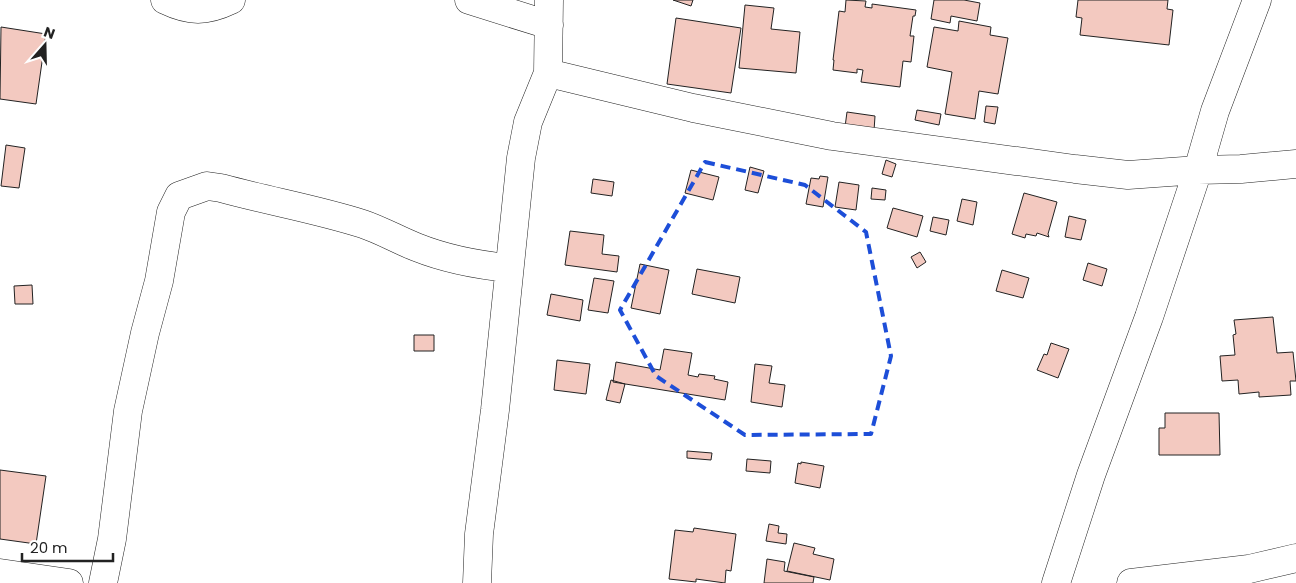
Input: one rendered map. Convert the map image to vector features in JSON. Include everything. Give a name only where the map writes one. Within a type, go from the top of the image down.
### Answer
[{"type":"street","points":[[165,0],[185,8],[208,9],[231,0]]},
{"type":"street","points":[[469,0],[549,12],[548,73],[528,122],[521,158],[495,410],[479,534],[477,583]]},
{"type":"street","points":[[1056,583],[1091,475],[1148,318],[1198,170],[1214,112],[1257,0]]},
{"type":"street","points":[[548,73],[693,108],[832,136],[1128,175],[1296,164]]},
{"type":"street","points":[[103,583],[112,539],[128,411],[145,333],[159,281],[171,212],[179,196],[206,186],[221,188],[344,218],[366,225],[416,247],[457,260],[509,268]]},
{"type":"street","points":[[1131,583],[1249,569],[1296,558]]},
{"type":"street","points":[[0,573],[69,583]]},
{"type":"highlighted area","points":[[705,162],[805,185],[866,232],[891,356],[871,434],[745,435],[656,376],[620,310]]},
{"type":"building","points":[[673,0],[693,0],[691,6]]},
{"type":"building","points":[[846,0],[866,1],[865,7],[872,8],[872,4],[916,10],[915,16],[913,16],[910,36],[914,36],[911,62],[903,61],[900,87],[861,82],[863,70],[857,69],[857,73],[833,70],[839,11],[845,12]]},
{"type":"building","points":[[934,0],[964,0],[980,3],[977,21],[951,16],[950,23],[931,19]]},
{"type":"building","points":[[1078,0],[1168,0],[1167,9],[1173,10],[1169,45],[1080,35],[1082,18],[1076,17]]},
{"type":"building","points":[[745,5],[774,8],[771,29],[800,32],[796,73],[739,68]]},
{"type":"building","points":[[676,18],[741,28],[731,93],[667,84]]},
{"type":"building","points":[[959,21],[991,27],[990,35],[1008,38],[998,94],[979,91],[975,119],[945,114],[952,72],[927,67],[934,27],[958,31]]},
{"type":"building","points":[[1,27],[46,34],[36,104],[0,99]]},
{"type":"building","points":[[986,106],[998,107],[995,124],[984,122]]},
{"type":"building","points":[[917,110],[941,114],[939,125],[915,120]]},
{"type":"building","points":[[847,112],[875,116],[874,131],[845,127]]},
{"type":"building","points":[[6,145],[25,148],[19,188],[1,186]]},
{"type":"building","points":[[886,160],[896,164],[892,177],[882,174]]},
{"type":"building","points":[[750,167],[764,171],[758,193],[745,190]]},
{"type":"building","points":[[691,170],[719,177],[713,200],[685,193]]},
{"type":"building","points":[[820,176],[828,177],[823,207],[806,204],[811,178],[819,179]]},
{"type":"building","points":[[593,179],[614,182],[612,196],[591,193]]},
{"type":"building","points":[[839,182],[859,185],[856,210],[835,207]]},
{"type":"building","points":[[872,188],[886,190],[885,200],[871,199]]},
{"type":"building","points":[[1024,193],[1057,202],[1048,234],[1049,237],[1037,233],[1036,236],[1026,234],[1025,238],[1012,234]]},
{"type":"building","points":[[962,199],[977,202],[973,225],[957,221]]},
{"type":"building","points":[[893,208],[923,216],[917,237],[887,228]]},
{"type":"building","points":[[1069,216],[1086,220],[1081,240],[1065,237]]},
{"type":"building","points":[[933,217],[949,220],[946,235],[930,231]]},
{"type":"building","points":[[570,231],[604,235],[602,254],[619,256],[617,272],[565,265]]},
{"type":"building","points":[[920,252],[926,262],[917,268],[911,257]]},
{"type":"building","points":[[1088,263],[1107,269],[1102,286],[1083,280]]},
{"type":"building","points":[[640,264],[669,270],[660,314],[631,308]]},
{"type":"building","points":[[697,269],[740,277],[735,303],[692,294]]},
{"type":"building","points":[[1002,270],[1029,278],[1023,298],[996,291]]},
{"type":"building","points":[[594,278],[614,281],[608,313],[588,310]]},
{"type":"building","points":[[32,285],[33,304],[15,304],[14,286]]},
{"type":"building","points":[[551,294],[583,300],[580,321],[547,315]]},
{"type":"building","points":[[1273,317],[1277,353],[1293,352],[1296,381],[1290,381],[1291,395],[1259,397],[1259,392],[1239,394],[1238,380],[1222,381],[1220,356],[1235,355],[1233,335],[1236,334],[1234,320]]},
{"type":"building","points":[[414,335],[434,335],[434,351],[414,351]]},
{"type":"building","points":[[1051,343],[1069,349],[1058,378],[1037,370],[1044,354],[1047,355]]},
{"type":"building","points":[[664,349],[692,353],[688,375],[698,377],[699,374],[715,376],[714,379],[728,382],[725,400],[613,382],[616,362],[660,370]]},
{"type":"building","points":[[557,360],[590,364],[586,394],[554,390]]},
{"type":"building","points":[[755,364],[772,366],[769,383],[785,385],[782,407],[751,402]]},
{"type":"building","points":[[611,380],[625,384],[620,403],[606,400]]},
{"type":"building","points":[[1165,413],[1219,413],[1220,455],[1159,455],[1159,428],[1165,428]]},
{"type":"building","points":[[687,451],[712,453],[711,460],[687,458]]},
{"type":"building","points":[[747,459],[771,461],[770,473],[746,471]]},
{"type":"building","points":[[801,462],[824,466],[820,488],[795,483],[798,463],[801,464]]},
{"type":"building","points":[[0,470],[46,476],[36,544],[0,539]]},
{"type":"building","points":[[769,524],[779,526],[778,533],[787,534],[786,544],[766,541]]},
{"type":"building","points":[[694,528],[736,534],[731,571],[726,570],[725,583],[696,579],[696,582],[669,579],[675,530],[693,532]]},
{"type":"building","points":[[794,543],[815,548],[813,554],[834,559],[830,580],[787,571]]},
{"type":"building","points":[[767,559],[785,562],[784,571],[814,577],[813,583],[764,583]]}]
